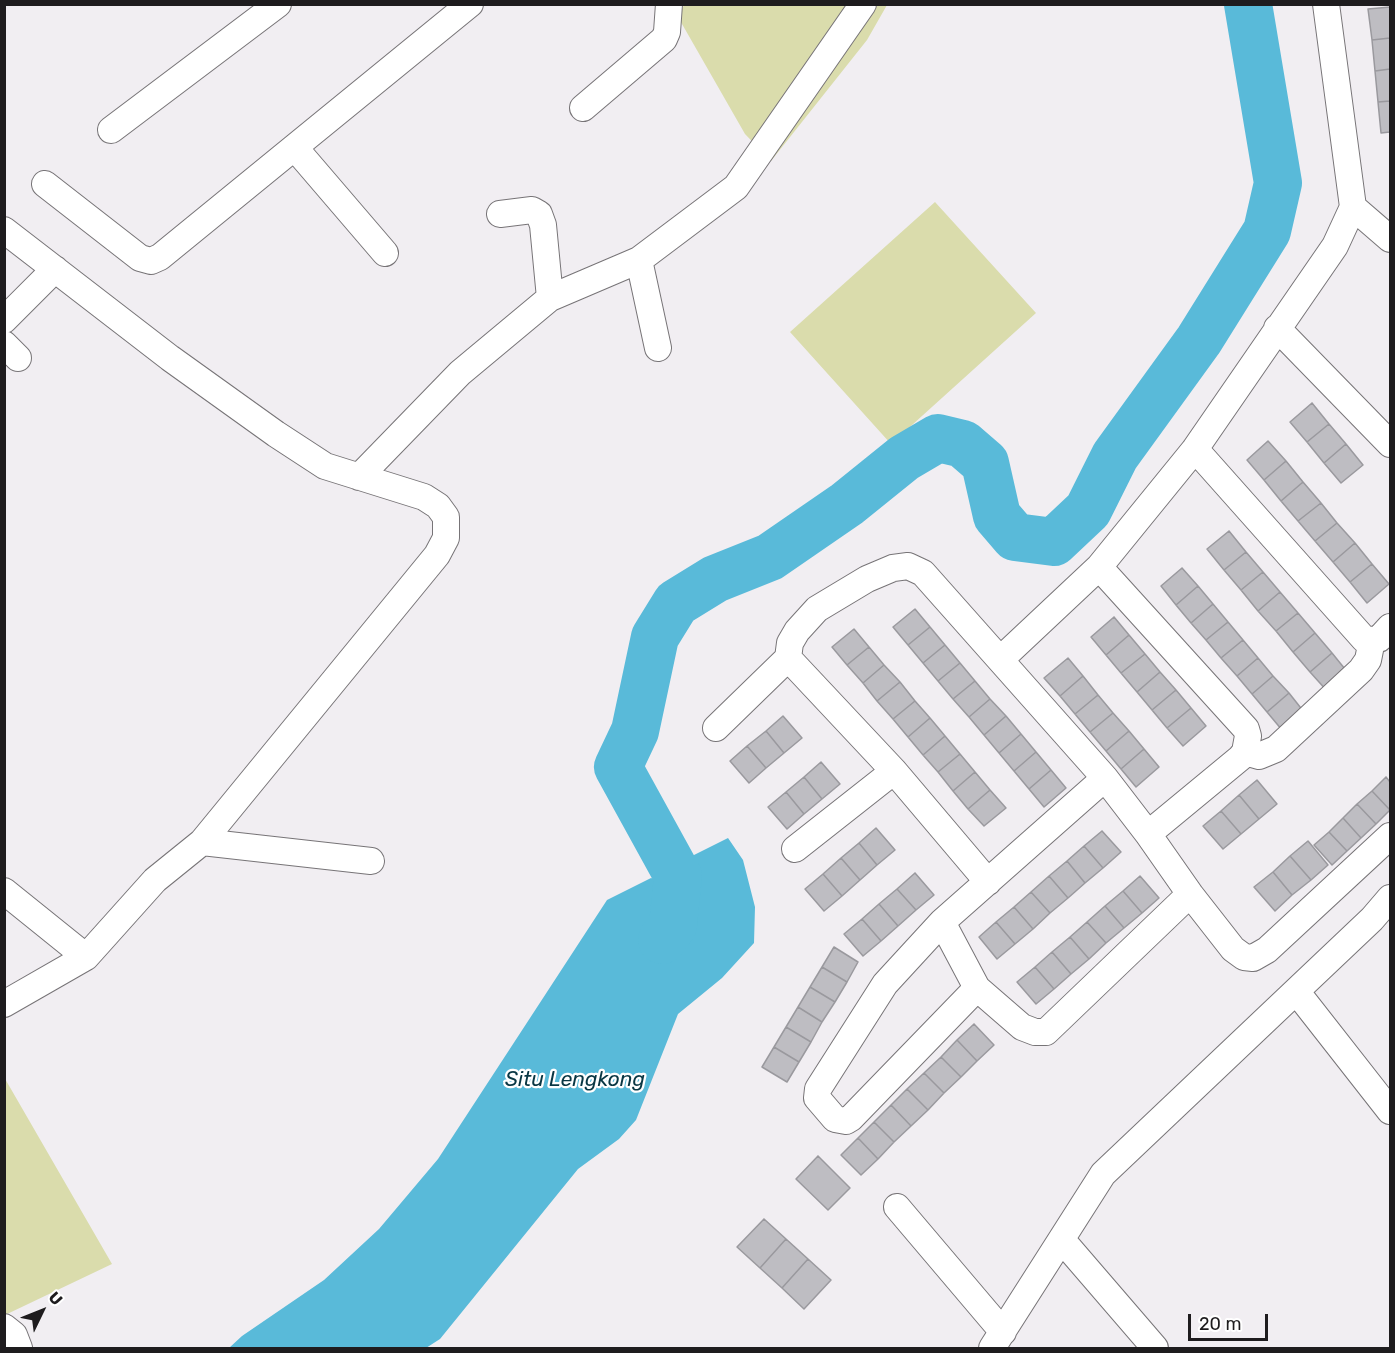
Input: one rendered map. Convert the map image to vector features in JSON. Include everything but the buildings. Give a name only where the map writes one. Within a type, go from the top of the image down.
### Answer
[{"type":"street","points":[[111,130],[278,4]]},
{"type":"street","points":[[45,184],[140,258],[151,261],[160,257],[470,4]]},
{"type":"street","points":[[583,108],[664,39],[668,32],[669,4]]},
{"type":"street","points":[[359,477],[460,373],[550,298],[639,260],[736,187],[863,4]]},
{"type":"street","points":[[1001,659],[1099,567],[1195,449],[1335,246],[1353,207],[1326,4]]},
{"type":"street","points":[[294,148],[385,252]]},
{"type":"street","points":[[1353,207],[1390,239]]},
{"type":"street","points":[[500,214],[532,210],[539,214],[543,225],[550,298]]},
{"type":"street","points":[[4,230],[170,358],[325,466],[423,497],[438,506],[446,517],[447,538],[437,555],[202,842],[155,880],[86,957],[4,1004]]},
{"type":"street","points":[[639,260],[658,348]]},
{"type":"street","points":[[4,320],[55,269]]},
{"type":"street","points":[[1277,328],[1390,444]]},
{"type":"street","points":[[1195,449],[1364,639],[1381,634]]},
{"type":"street","points":[[716,728],[788,658],[790,644],[797,631],[817,609],[867,579],[893,568],[908,566],[923,573],[1105,778],[1190,894],[1233,949],[1244,957],[1254,958],[1267,950],[1390,836]]},
{"type":"street","points":[[1099,567],[1246,729],[1248,736],[1245,752],[1148,834]]},
{"type":"street","points":[[1245,752],[1259,756],[1276,748],[1361,670],[1381,634]]},
{"type":"street","points":[[788,658],[894,771],[988,882]]},
{"type":"street","points":[[795,849],[894,771]]},
{"type":"street","points":[[977,988],[851,1118],[835,1119],[817,1098],[818,1089],[885,984],[942,922],[1105,778]]},
{"type":"street","points":[[202,842],[371,861]]},
{"type":"street","points":[[4,891],[86,957]]},
{"type":"street","points":[[942,922],[977,988],[1022,1027],[1035,1032],[1046,1032],[1190,894]]},
{"type":"street","points":[[897,1207],[997,1344],[1103,1174],[1296,991],[1390,898]]},
{"type":"street","points":[[1296,991],[1390,1111]]},
{"type":"street","points":[[1062,1240],[1155,1348]]},
{"type":"street","points":[[4,1327],[15,1335],[19,1348]]},
{"type":"green space","points":[[684,5],[887,5],[867,40],[771,161],[745,134],[678,17]]},
{"type":"green space","points":[[935,202],[1036,313],[891,444],[790,332]]},
{"type":"green space","points":[[4,1077],[112,1264],[5,1315],[4,1315]]},
{"type":"water","name":"Situ Lengkong","points":[[728,838],[743,860],[755,907],[754,943],[722,978],[678,1014],[636,1120],[619,1139],[578,1169],[440,1339],[426,1348],[229,1348],[242,1336],[324,1280],[379,1229],[438,1159],[607,900],[651,878],[663,882],[678,876],[690,867],[692,856]]},
{"type":"waterway","points":[[662,940],[673,925],[678,876],[618,767],[635,731],[655,637],[676,603],[715,579],[770,557],[847,504],[904,458],[938,438],[963,444],[985,463],[997,516],[1015,537],[1054,542],[1088,510],[1115,456],[1199,340],[1267,231],[1278,183],[1248,4]]}]
